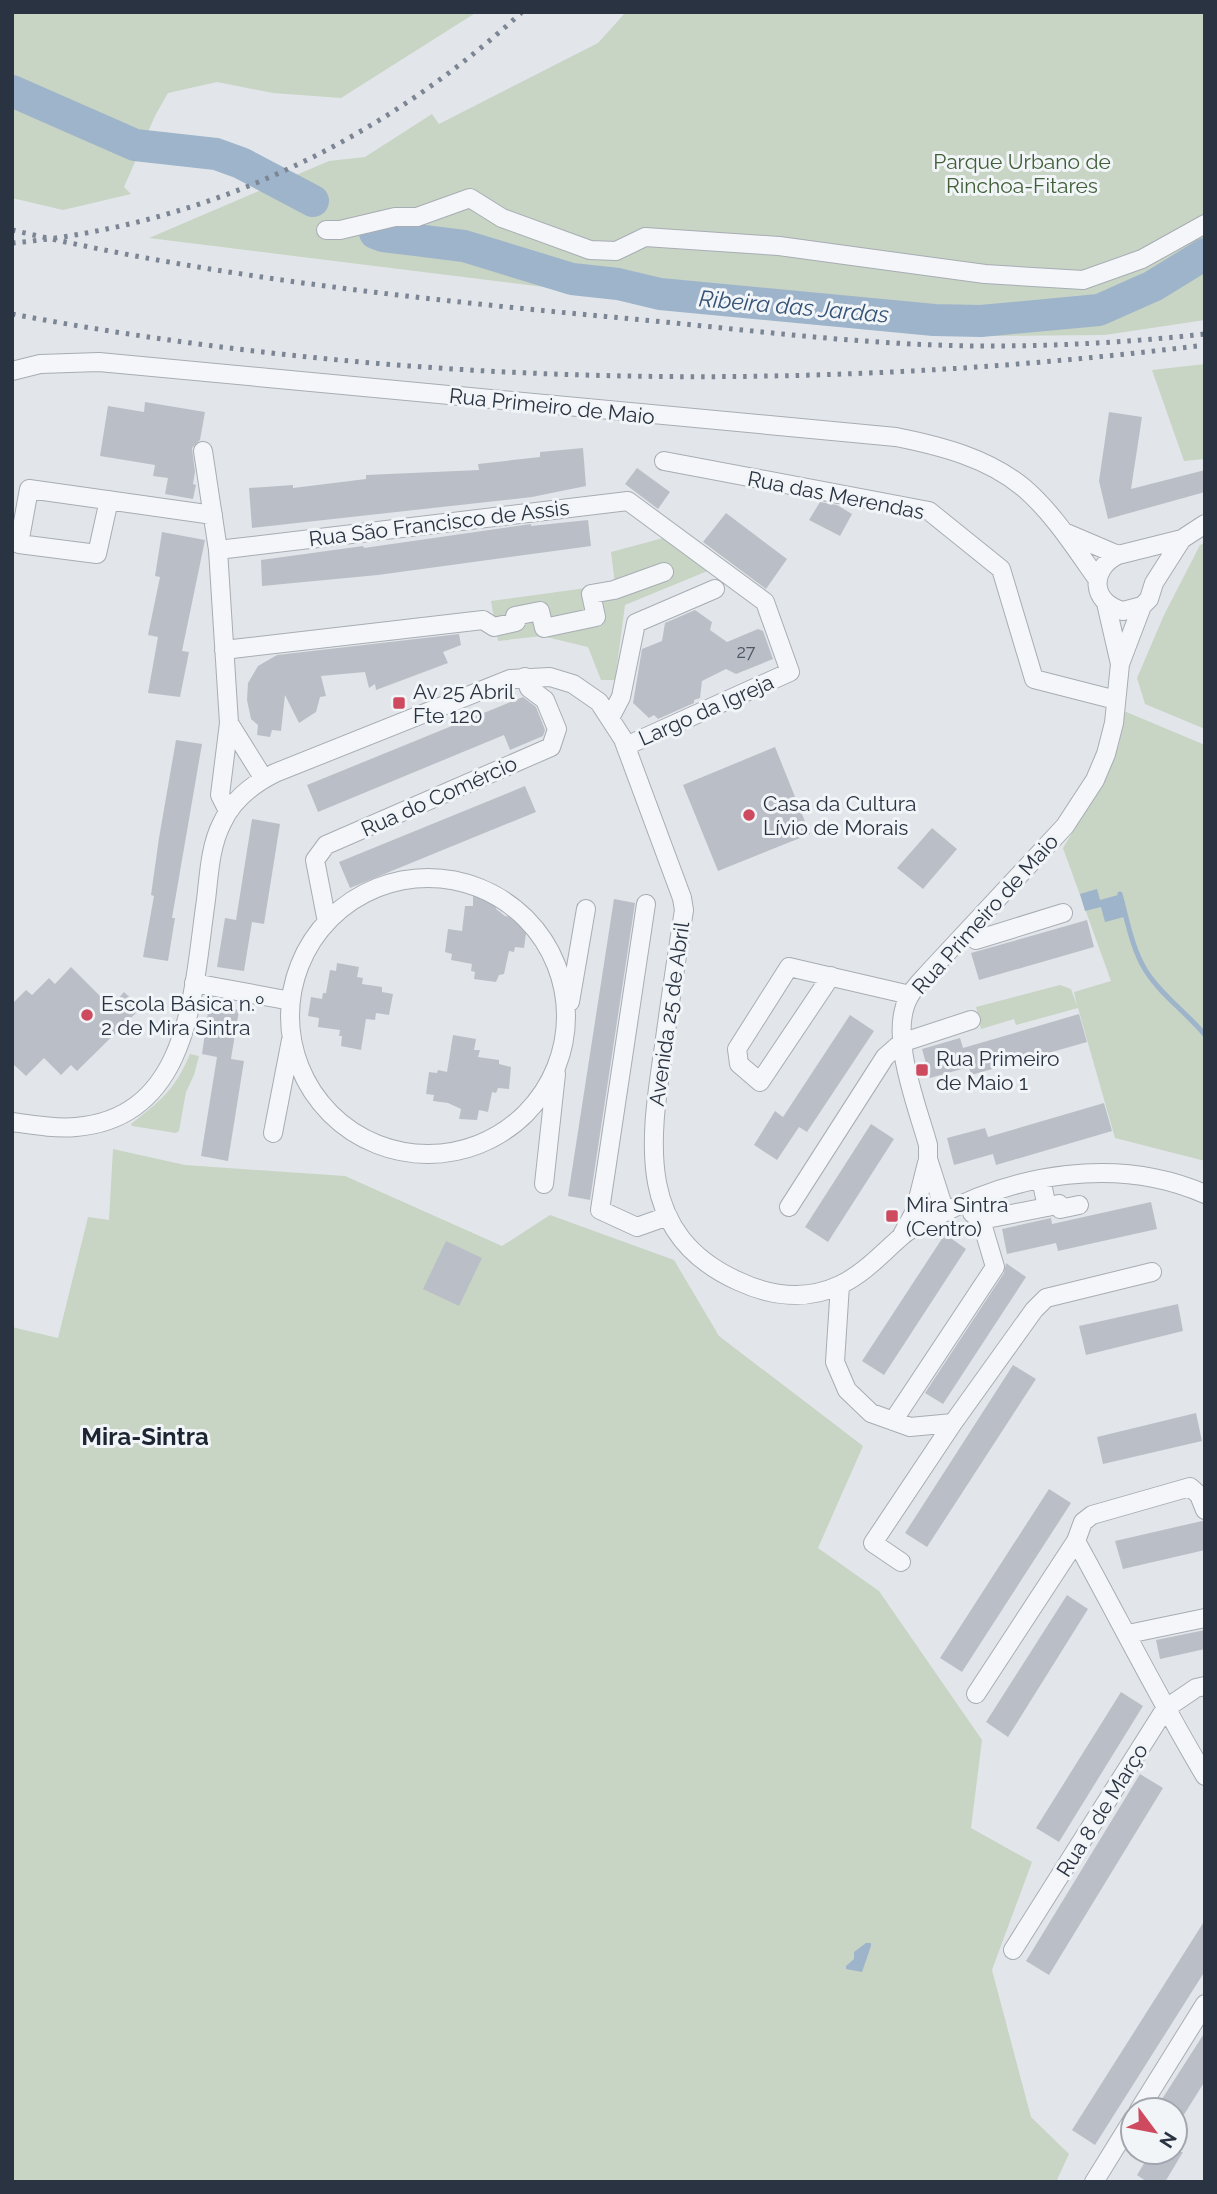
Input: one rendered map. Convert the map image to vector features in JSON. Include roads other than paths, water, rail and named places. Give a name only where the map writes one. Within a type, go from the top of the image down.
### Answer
[{"type":"street","points":[[326,230],[340,230],[395,217],[417,217],[470,198],[502,218],[590,250],[615,251],[645,237],[779,246],[985,274],[1083,280],[1142,259],[1205,224]]},
{"type":"street","name":"Rua Primeiro de Maio","points":[[12,371],[40,364],[99,362],[896,437],[939,446],[997,470],[1022,487],[1064,531],[1098,580]]},
{"type":"street","points":[[203,451],[218,550],[229,723],[220,795],[228,811]]},
{"type":"street","name":"Rua das Merendas","points":[[664,461],[929,511],[1001,569],[1034,679],[1116,700]]},
{"type":"street","points":[[109,500],[97,554],[19,544],[29,489],[109,500],[212,515]]},
{"type":"street","name":"Rua São Francisco de Assis","points":[[218,550],[628,501],[765,602],[777,636]]},
{"type":"street","points":[[1182,539],[1142,606],[1123,611],[1105,603],[1097,587],[1101,568],[1109,559],[1182,539],[1205,524]]},
{"type":"street","name":"Rua Primeiro de Maio","points":[[1064,531],[1123,554]]},
{"type":"street","points":[[1123,554],[1138,556],[1147,564],[1154,583]]},
{"type":"street","points":[[224,650],[483,620],[494,627],[516,622],[515,616],[540,611],[544,628],[596,617],[591,594],[614,590],[664,572]]},
{"type":"street","points":[[610,718],[621,697],[636,623],[715,589]]},
{"type":"street","name":"Rua Primeiro de Maio","points":[[1105,603],[1121,664]]},
{"type":"street","name":"Rua Primeiro de Maio","points":[[944,1212],[928,1159],[928,1145],[901,1043],[900,1023],[910,995],[1065,826],[1095,780],[1106,754],[1114,723],[1121,664],[1142,606]]},
{"type":"street","name":"Largo da Igreja","points":[[626,746],[790,672],[777,636]]},
{"type":"street","name":"Rua do Comércio","points":[[327,922],[315,860],[326,845],[551,747],[557,729],[545,700],[529,688],[525,677]]},
{"type":"street","name":"Avenida 25 de Abril","points":[[12,1122],[48,1127],[75,1127],[98,1123],[132,1108],[148,1095],[173,1063],[187,1022],[215,842],[228,811],[246,791],[264,779],[510,679],[550,677],[573,684],[599,702],[610,718],[626,746],[672,867],[684,910],[654,1132],[654,1175],[668,1216],[684,1243],[718,1272],[760,1291],[814,1294],[840,1285],[869,1268],[902,1235],[961,1204],[996,1190],[1072,1173],[1144,1177],[1205,1194]]},
{"type":"street","points":[[229,723],[264,779]]},
{"type":"street","points":[[272,1133],[291,1037],[290,1001],[302,958],[327,922],[359,896],[397,881],[438,877],[479,886],[515,907],[541,935],[556,961],[565,990],[566,1029]]},
{"type":"street","points":[[646,904],[600,1210],[637,1227],[668,1216]]},
{"type":"street","points":[[544,1184],[557,1067],[586,909]]},
{"type":"street","points":[[976,940],[1063,913]]},
{"type":"street","points":[[831,976],[760,1082],[739,1064],[737,1049],[789,967],[831,976],[910,995]]},
{"type":"street","points":[[194,983],[290,1001]]},
{"type":"street","points":[[789,1207],[885,1057],[901,1043],[971,1020]]},
{"type":"street","points":[[291,1037],[300,1069],[316,1098],[339,1122],[367,1140],[412,1154],[459,1151],[503,1133],[537,1101],[557,1067]]},
{"type":"street","points":[[902,1235],[915,1211],[928,1159]]},
{"type":"street","points":[[1041,1179],[1047,1207]]},
{"type":"street","points":[[893,1421],[995,1267],[981,1220],[961,1204]]},
{"type":"street","points":[[981,1220],[1059,1204],[1060,1209],[1079,1205]]},
{"type":"street","points":[[901,1562],[873,1543],[953,1423],[1034,1310],[1046,1298],[1152,1272]]},
{"type":"street","points":[[840,1285],[835,1362],[847,1390],[871,1413],[910,1427],[953,1423]]},
{"type":"street","points":[[976,1694],[1076,1541],[1083,1522],[1092,1515],[1189,1487],[1199,1495],[1205,1510]]},
{"type":"street","points":[[1076,1541],[1128,1634],[1165,1709],[1205,1776]]},
{"type":"street","points":[[1128,1634],[1205,1618]]},
{"type":"street","name":"Rua 8 de Março","points":[[1013,1950],[1165,1709],[1196,1688],[1205,1686]]},
{"type":"street","points":[[1148,2096],[1205,2004]]},
{"type":"street","points":[[1094,2182],[1119,2142]]},
{"type":"water","points":[[1097,889],[1100,900],[1118,895],[1124,917],[1105,922],[1101,907],[1085,911],[1080,894]]},
{"type":"water","points":[[866,1943],[871,1943],[871,1946],[862,1972],[846,1969],[854,1959],[854,1952]]},
{"type":"waterway","name":"Ribeira das Jardas","points":[[12,91],[135,145],[216,154],[241,163],[313,201]]},
{"type":"waterway","name":"Ribeira das Jardas","points":[[375,233],[464,246],[572,279],[618,284],[660,294],[934,320],[981,321],[1099,310],[1153,286],[1205,254]]},
{"type":"waterway","points":[[941,332],[942,320]]},
{"type":"waterway","points":[[1120,894],[1133,944],[1146,971],[1205,1035]]},
{"type":"railway","points":[[12,243],[83,234],[153,218],[221,197],[286,170],[349,138],[410,101],[467,59],[522,12]]},
{"type":"railway","points":[[12,230],[166,261],[321,285],[477,304],[810,337],[988,346],[1097,343],[1205,334]]},
{"type":"railway","points":[[12,314],[160,339],[308,357],[457,369],[607,376],[757,376],[907,371],[1056,361],[1205,345]]},
{"type":"place","name":"Av 25 Abril Fte 120","points":[[399,703]]},
{"type":"place","name":"Casa da Cultura Lívio de Morais","points":[[749,815]]},
{"type":"place","name":"Escola Básica n.º 2 de Mira Sintra","points":[[87,1015]]},
{"type":"place","name":"Rua Primeiro de Maio 1","points":[[922,1070]]},
{"type":"place","name":"Mira Sintra (Centro)","points":[[892,1216]]},
{"type":"district","name":"Mira-Sintra","points":[[145,1436]]},
{"type":"park label","name":"Parque Urbano de Rinchoa-Fitares","points":[[1022,173]]}]
